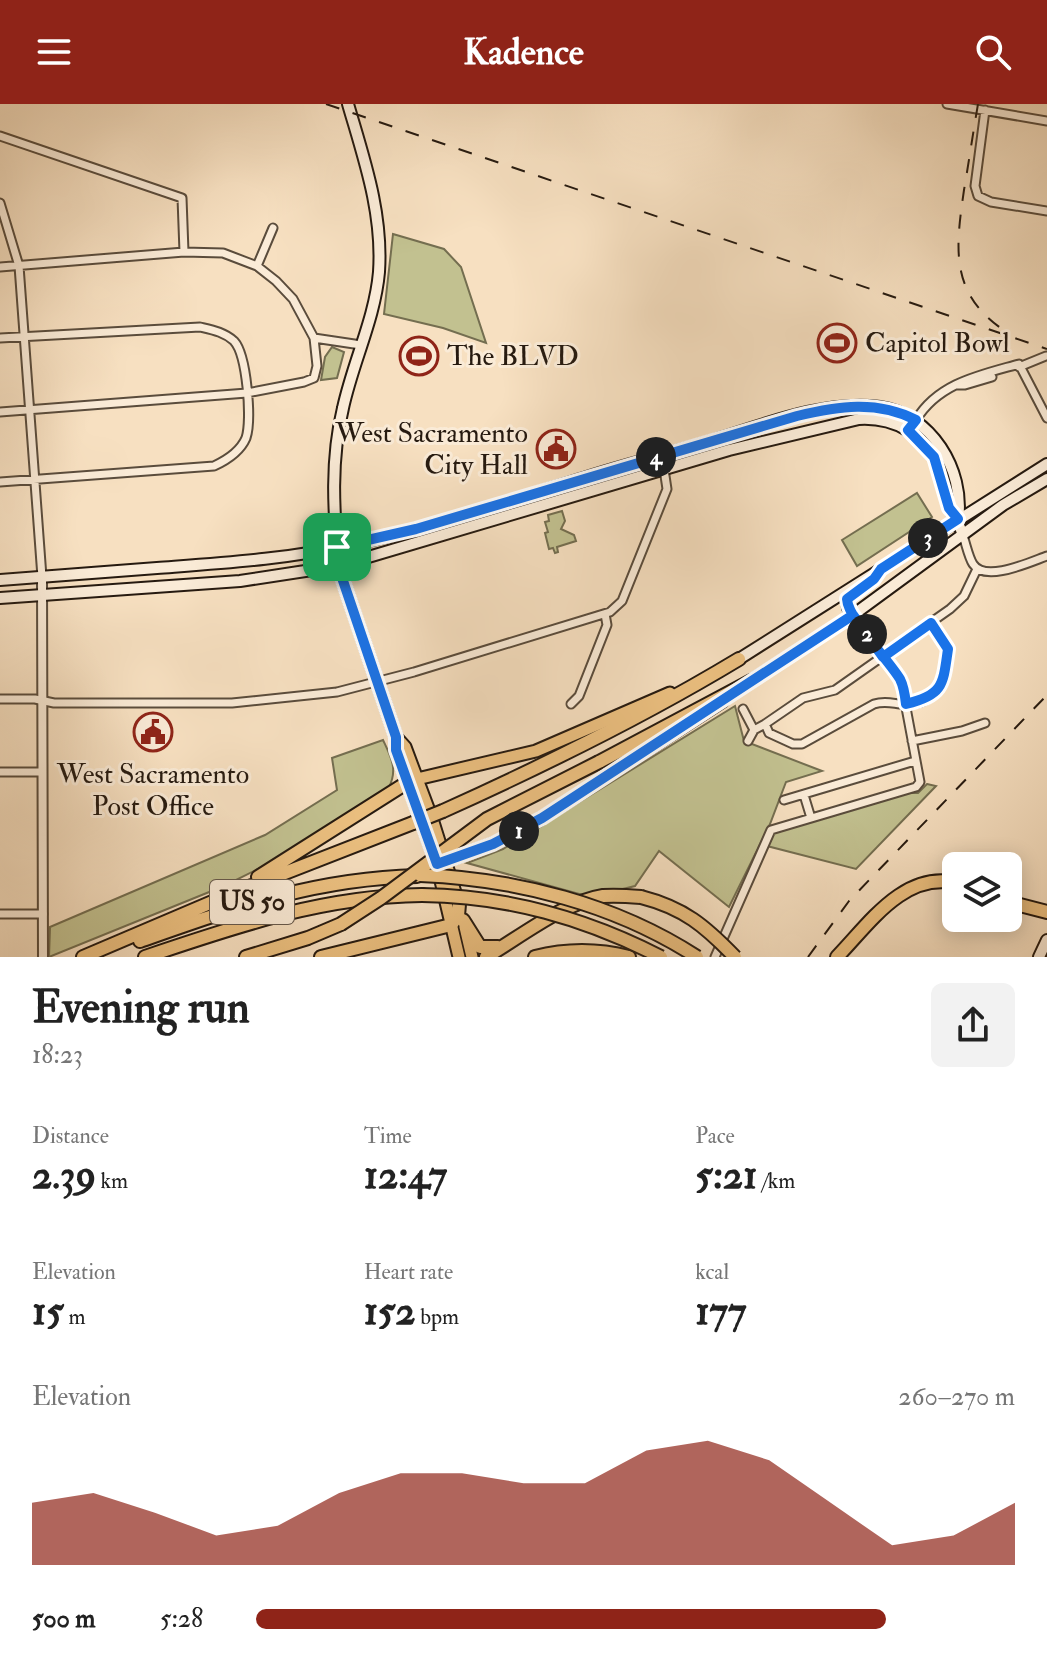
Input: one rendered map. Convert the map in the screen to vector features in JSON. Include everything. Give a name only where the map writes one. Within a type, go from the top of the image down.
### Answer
[{"type":"highway","points":[[83,957],[231,894],[443,811],[601,737],[739,659]]},
{"type":"highway","points":[[246,957],[341,924],[487,819],[751,681]]},
{"type":"highway","points":[[231,894],[413,780]]},
{"type":"highway","name":"US 50","points":[[90,957],[291,891],[349,880],[420,875],[502,883],[573,900],[644,927],[697,957]]},
{"type":"highway","points":[[837,957],[905,890],[920,883],[942,881]]},
{"type":"highway","name":"US 50","points":[[145,957],[247,923],[316,905],[362,897],[422,895],[486,898],[552,912],[608,932],[661,957]]},
{"type":"highway","points":[[486,957],[569,907],[604,896],[641,897],[685,912],[710,931],[735,957]]},
{"type":"highway","points":[[457,898],[457,923]]},
{"type":"highway","points":[[1022,906],[1047,912]]},
{"type":"highway","points":[[457,923],[480,947],[485,949],[508,944]]},
{"type":"highway","points":[[321,957],[457,923]]},
{"type":"highway","points":[[535,957],[573,951],[608,952],[629,957]]},
{"type":"main road","points":[[348,104],[368,171],[379,236],[379,272],[342,409],[334,452],[338,566],[396,737],[396,750],[413,780]]},
{"type":"main road","points":[[0,580],[273,558],[337,547],[416,529],[833,407],[880,407],[916,420],[944,453],[960,503],[958,519],[962,533]]},
{"type":"main road","points":[[0,598],[194,585],[338,566],[729,450],[781,440],[848,420],[876,419],[896,423],[908,430],[934,457],[949,508],[958,519]]},
{"type":"main road","points":[[413,780],[536,751],[649,703],[739,659],[1047,464]]},
{"type":"main road","points":[[457,898],[458,871],[463,862],[555,810],[853,615],[962,533],[1047,479]]},
{"type":"main road","points":[[526,509],[539,498],[538,492]]},
{"type":"main road","points":[[454,531],[475,517],[476,511]]},
{"type":"main road","points":[[192,565],[194,585]]},
{"type":"main road","points":[[853,615],[846,604],[848,596],[874,579],[881,569]]},
{"type":"main road","points":[[396,737],[426,769],[458,770]]},
{"type":"main road","points":[[405,747],[413,780],[457,898]]},
{"type":"main road","points":[[442,862],[493,844]]},
{"type":"main road","points":[[442,862],[457,923],[472,957]]},
{"type":"main road","points":[[457,923],[459,957]]},
{"type":"main road","points":[[1039,957],[1047,940]]},
{"type":"street","points":[[947,104],[1047,121]]},
{"type":"street","points":[[985,110],[975,186],[978,196],[991,202],[1047,211]]},
{"type":"street","points":[[0,136],[182,198],[184,252]]},
{"type":"street","points":[[0,203],[19,266],[42,577],[43,957]]},
{"type":"street","points":[[257,266],[273,228]]},
{"type":"street","points":[[0,267],[184,252],[223,253],[257,266],[293,299],[314,338],[317,366],[314,378],[304,382],[247,393],[0,412]]},
{"type":"street","points":[[0,338],[200,327],[221,332],[236,343],[242,360],[249,420],[246,437],[233,456],[214,466],[0,482]]},
{"type":"street","points":[[314,338],[361,345]]},
{"type":"street","points":[[908,430],[931,401],[958,385],[1046,356]]},
{"type":"street","points":[[1020,365],[1047,418]]},
{"type":"street","points":[[0,699],[232,703],[337,692],[605,614],[622,601],[667,489],[662,456]]},
{"type":"street","points":[[748,741],[754,730],[803,698],[835,690],[964,596],[977,569],[962,533]]},
{"type":"street","points":[[977,569],[993,573],[1047,556]]},
{"type":"street","points":[[571,704],[579,696],[607,625],[605,614]]},
{"type":"street","points":[[715,957],[771,830],[916,787],[920,780],[901,681],[853,615]]},
{"type":"street","points":[[765,724],[769,733],[793,744],[802,744],[874,704],[906,704],[929,698],[938,691],[944,676],[948,649],[931,623]]},
{"type":"street","points":[[743,709],[754,730]]},
{"type":"street","points":[[912,741],[985,723]]},
{"type":"street","points":[[784,800],[915,761]]},
{"type":"street","points":[[0,772],[41,772]]},
{"type":"street","points":[[804,795],[811,818]]},
{"type":"street","points":[[0,914],[43,914]]},
{"type":"shaded area","points":[[393,234],[444,249],[461,267],[486,343],[443,328],[384,314]]},
{"type":"shaded area","points":[[332,347],[344,352],[337,378],[321,380],[325,357]]},
{"type":"shaded area","points":[[917,493],[932,517],[857,566],[842,540]]},
{"type":"shaded area","points":[[562,511],[565,521],[561,529],[574,535],[576,541],[557,547],[558,552],[555,553],[553,548],[549,549],[545,522],[549,521],[548,515]]},
{"type":"shaded area","points":[[735,706],[744,741],[822,771],[786,782],[770,824],[729,907],[659,851],[635,886],[590,897],[467,863],[503,849]]},
{"type":"shaded area","points":[[383,740],[393,769],[389,787],[272,862],[224,886],[49,957],[50,927],[265,835],[337,790],[332,758]]},
{"type":"shaded area","points":[[927,784],[936,786],[856,869],[767,846],[774,833],[906,793],[918,793]]},
{"type":"railway","points":[[326,104],[1047,349]]},
{"type":"railway","points":[[978,104],[961,211],[960,267],[973,300],[1002,329]]},
{"type":"railway","points":[[808,957],[849,901],[1047,695]]},
{"type":"place","name":"Capitol Bowl","points":[[837,343]]},
{"type":"place","name":"The BLVD","points":[[419,356]]},
{"type":"place","name":"West Sacramento City Hall","points":[[556,449]]},
{"type":"place","name":"West Sacramento Post Office","points":[[153,732]]},
{"type":"route","points":[[337,547],[338,566],[396,737],[396,750],[437,864],[493,844],[542,818],[853,615],[883,657],[931,623],[948,649],[941,685],[929,698],[906,704],[901,681],[883,657],[846,604],[851,594],[874,579],[881,569],[958,519],[949,508],[934,457],[908,430],[916,420],[880,407],[844,406],[797,416],[416,529],[337,547]]}]
